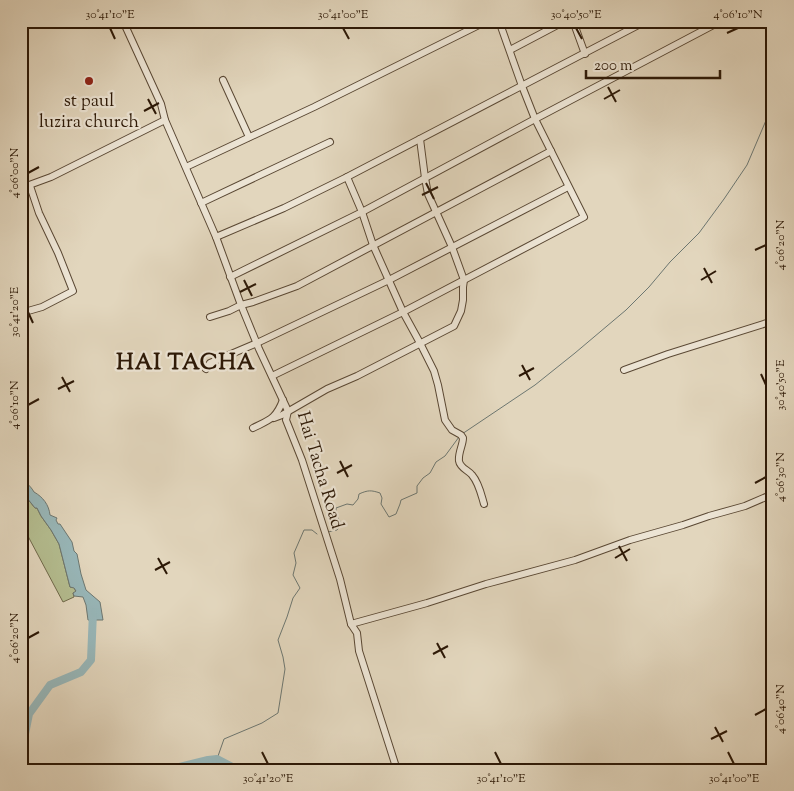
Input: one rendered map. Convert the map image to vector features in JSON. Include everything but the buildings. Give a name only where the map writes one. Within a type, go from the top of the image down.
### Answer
[{"type":"street","name":"Hai Tacha Road","points":[[123,21],[216,238],[258,349],[288,411],[286,420],[302,460],[340,579],[351,624],[357,633],[359,651],[397,770]]},
{"type":"street","points":[[186,168],[487,21]]},
{"type":"street","points":[[272,376],[403,312],[584,217],[535,119],[499,21]]},
{"type":"street","points":[[510,50],[565,21]]},
{"type":"street","points":[[573,21],[584,54]]},
{"type":"street","points":[[216,238],[346,178],[584,54],[637,24],[646,21]]},
{"type":"street","points":[[230,277],[362,212],[714,23],[721,21]]},
{"type":"street","points":[[223,80],[250,137]]},
{"type":"street","points":[[21,188],[51,177],[165,120]]},
{"type":"street","points":[[253,428],[282,416],[327,389],[357,376],[454,326],[461,311],[464,280],[452,247],[428,194],[420,139]]},
{"type":"street","points":[[201,203],[330,142]]},
{"type":"street","points":[[210,317],[297,286],[551,151]]},
{"type":"street","points":[[346,178],[362,212],[372,245],[403,312],[434,371],[445,420],[452,430],[463,438],[458,459],[459,463],[473,475],[480,489],[484,504]]},
{"type":"street","points":[[21,313],[42,306],[73,291],[39,213],[30,186]]},
{"type":"street","points":[[206,369],[210,364],[389,280],[568,187]]},
{"type":"street","points":[[624,370],[773,321]]},
{"type":"street","points":[[274,418],[283,400]]},
{"type":"street","points":[[351,624],[575,560],[630,540],[745,506],[773,494]]},
{"type":"green space","points":[[21,495],[37,508],[59,544],[70,587],[74,587],[76,592],[73,593],[74,597],[63,602],[21,523]]},
{"type":"water","points":[[21,472],[34,492],[45,502],[50,515],[57,518],[58,524],[60,524],[72,542],[86,590],[100,602],[103,620],[88,620],[83,597],[74,596],[73,593],[76,591],[70,587],[59,544],[37,508],[21,495]]},
{"type":"waterway","points":[[462,434],[535,385],[626,310],[649,287],[670,262],[699,233],[724,199],[747,165],[773,104]]},
{"type":"waterway","points":[[328,532],[337,530],[342,524],[336,515],[336,508],[347,504],[353,505],[358,499],[359,494],[365,492],[380,493],[382,498],[381,504],[389,517],[396,514],[401,500],[417,493],[417,486],[430,473],[436,462],[445,456],[459,437]]},
{"type":"waterway","points":[[217,759],[224,739],[262,723],[278,713],[285,669],[278,640],[293,598],[300,588],[293,575],[296,563],[294,553],[304,530],[312,530],[317,534]]},
{"type":"waterway","points":[[21,742],[24,739],[29,714],[50,685],[81,672],[91,660],[93,612]]},
{"type":"waterway","points":[[167,770],[217,759],[238,770]]},
{"type":"place","name":"st paul luzira church","points":[[89,81]]},
{"type":"district","name":"HAI TACHA","points":[[186,361]]}]
